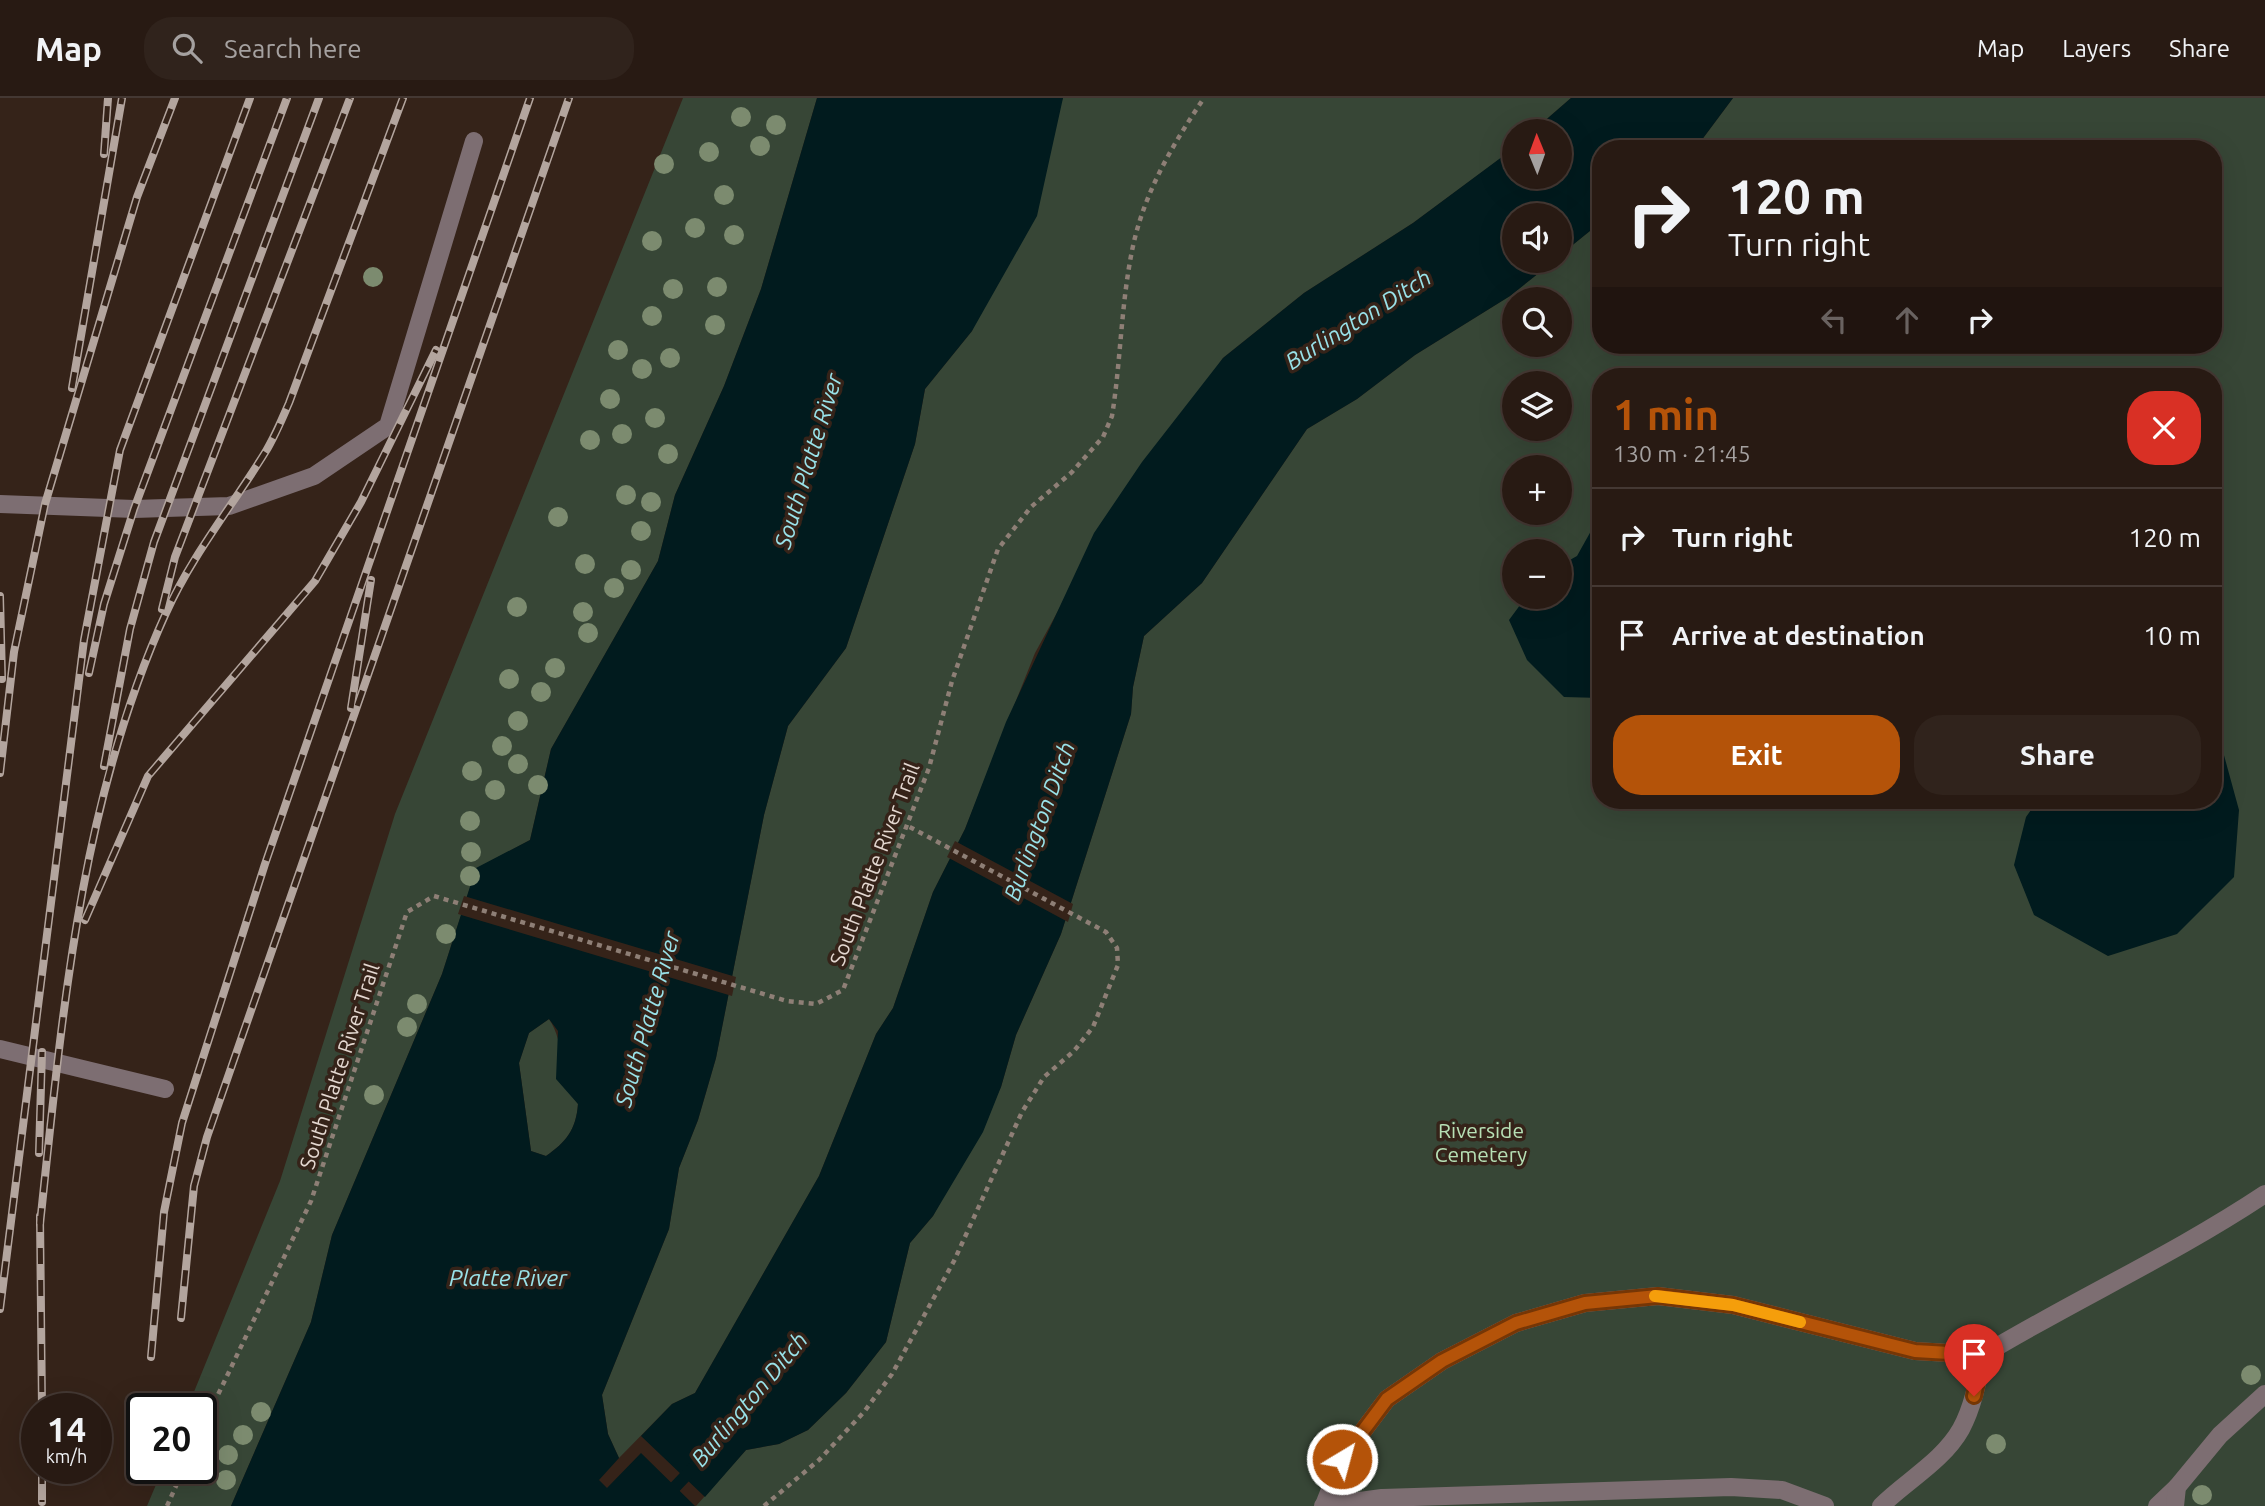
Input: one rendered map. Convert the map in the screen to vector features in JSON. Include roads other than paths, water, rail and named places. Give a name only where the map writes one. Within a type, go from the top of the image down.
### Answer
[{"type":"lane","points":[[0,504],[134,509],[229,506],[314,476],[388,426],[474,141]]},
{"type":"lane","points":[[0,1049],[165,1089]]},
{"type":"lane","points":[[1825,1506],[1782,1490],[1731,1487],[1382,1498],[1324,1506],[1342,1459],[1387,1399],[1442,1361],[1516,1323],[1585,1303],[1658,1296],[1733,1305],[1915,1351],[1983,1355],[2052,1313],[2215,1227],[2265,1194]]},
{"type":"lane","points":[[1881,1506],[1937,1458],[1960,1431],[1974,1396],[1983,1355]]},
{"type":"lane","points":[[2157,1506],[2177,1487],[2220,1435],[2265,1394]]},
{"type":"lane","points":[[2175,1506],[2177,1487]]},
{"type":"water","name":"Platte River","points":[[817,98],[1063,98],[1037,216],[972,331],[925,389],[915,444],[846,648],[788,726],[764,815],[716,1058],[698,1120],[679,1168],[669,1229],[602,1395],[608,1434],[619,1458],[599,1480],[607,1488],[641,1453],[695,1506],[231,1506],[311,1322],[332,1235],[442,974],[476,868],[530,840],[551,749],[658,561],[675,495],[724,386],[761,289]],"holes":[[[549,1019],[558,1031],[556,1079],[578,1104],[569,1134],[546,1156],[531,1151],[519,1063],[529,1033]]]},
{"type":"water","points":[[1571,98],[1733,98],[1702,140],[1592,140],[1592,229],[1572,245],[1572,203],[1502,203],[1502,273],[1539,273],[1521,287],[1502,287],[1502,301],[1415,355],[1357,399],[1307,429],[1202,583],[1144,636],[1133,687],[1131,714],[1061,934],[1016,1035],[1001,1087],[983,1132],[933,1216],[910,1243],[886,1342],[846,1393],[808,1430],[779,1444],[746,1450],[705,1497],[641,1436],[672,1404],[695,1393],[819,1176],[876,1034],[893,1008],[933,892],[965,829],[1006,722],[1094,533],[1142,462],[1223,358],[1304,293],[1413,223],[1502,157],[1502,189],[1572,189],[1572,119],[1547,119]]},
{"type":"water","points":[[1592,529],[1592,698],[1564,697],[1527,660],[1509,620],[1517,609],[1572,609],[1572,559],[1577,556]]},
{"type":"water","points":[[2222,748],[2239,810],[2234,877],[2177,934],[2108,956],[2034,915],[2014,865],[2026,817],[2032,809],[2222,809]]},
{"type":"waterway","name":"Burlington Ditch","points":[[657,1506],[695,1466]]},
{"type":"railway","points":[[104,154],[108,98]]},
{"type":"railway","points":[[72,388],[122,98]]},
{"type":"railway","points":[[0,773],[14,652],[45,504],[137,197],[175,98]]},
{"type":"railway","points":[[0,1309],[84,640],[120,450],[250,98]]},
{"type":"railway","points":[[89,673],[104,604],[134,509],[287,98]]},
{"type":"railway","points":[[104,766],[130,629],[154,542],[319,98]]},
{"type":"railway","points":[[162,609],[175,557],[350,98]]},
{"type":"railway","points":[[40,1224],[57,1069],[79,913],[113,760],[137,686],[176,592],[200,550],[266,451],[289,403],[403,98]]},
{"type":"railway","points":[[151,1357],[164,1212],[182,1123],[265,864],[530,98]]},
{"type":"railway","points":[[181,1318],[194,1186],[207,1137],[569,98]]},
{"type":"railway","points":[[85,920],[148,776],[315,581],[361,502],[436,350]]},
{"type":"railway","points":[[351,708],[371,580]]},
{"type":"railway","points":[[0,596],[2,679]]},
{"type":"railway","points":[[39,1153],[42,1052]]},
{"type":"railway","points":[[40,1216],[42,1393]]},
{"type":"railway","points":[[42,1484],[42,1502]]},
{"type":"water label","name":"South Platte River","points":[[808,461]]},
{"type":"water label","name":"South Platte River","points":[[647,1019]]},
{"type":"park label","name":"Riverside Cemetery","points":[[1481,1142]]}]
